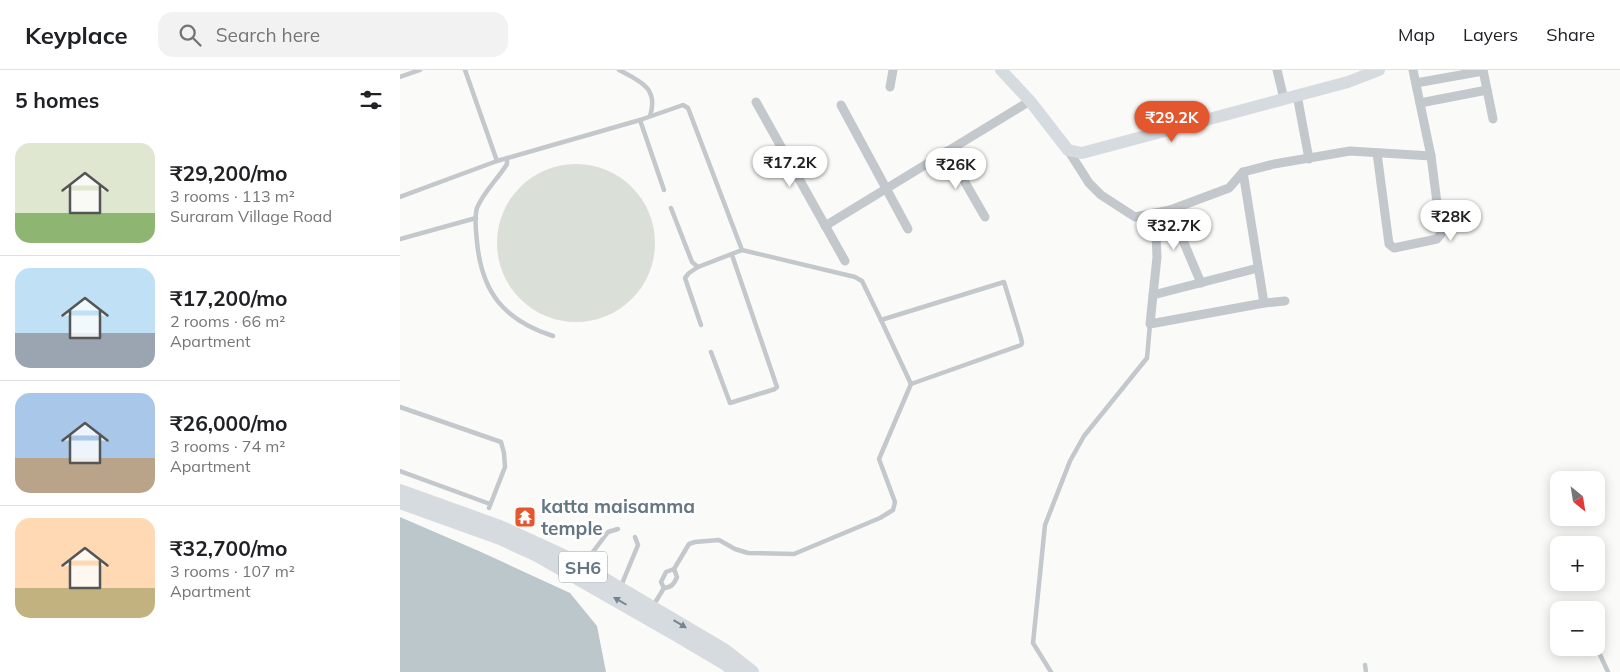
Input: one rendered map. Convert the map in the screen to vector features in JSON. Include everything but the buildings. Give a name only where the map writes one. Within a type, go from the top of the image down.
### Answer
[{"type":"main road","points":[[1002,70],[1030,101],[1068,150],[1082,153],[1348,82],[1379,70]]},
{"type":"main road","name":"SH6","points":[[400,491],[500,527],[582,566],[724,650],[752,672]]},
{"type":"main road","name":"SH6","points":[[400,502],[500,538],[537,554],[726,664],[736,672]]},
{"type":"street","points":[[890,87],[893,70]]},
{"type":"street","points":[[1277,70],[1284,99]]},
{"type":"street","points":[[1378,153],[1390,244],[1394,248],[1440,237],[1431,156],[1413,70]]},
{"type":"street","points":[[1416,83],[1483,70],[1493,119]]},
{"type":"street","points":[[1420,103],[1487,90]]},
{"type":"street","points":[[1297,95],[1309,158]]},
{"type":"street","points":[[825,226],[1030,101]]},
{"type":"street","points":[[756,102],[845,262]]},
{"type":"street","points":[[841,105],[908,229]]},
{"type":"street","points":[[947,150],[985,217]]},
{"type":"street","points":[[1068,150],[1089,183],[1101,195],[1135,218],[1170,210],[1229,188],[1243,172],[1274,164],[1350,151],[1431,156]]},
{"type":"street","points":[[1243,172],[1264,304]]},
{"type":"street","points":[[1170,210],[1201,283]]},
{"type":"street","points":[[1156,214],[1158,257],[1150,324],[1285,301]]},
{"type":"street","points":[[1153,295],[1258,268]]},
{"type":"lane","points":[[400,77],[420,70]]},
{"type":"lane","points":[[465,70],[497,161]]},
{"type":"lane","points":[[619,70],[646,85],[652,99],[650,116]]},
{"type":"lane","points":[[400,197],[497,161],[640,120],[683,105],[688,108],[742,250]]},
{"type":"lane","points":[[640,120],[664,190]]},
{"type":"lane","points":[[507,158],[507,164],[488,189],[477,209],[476,234],[481,271],[492,295],[515,319],[537,331],[553,336]]},
{"type":"lane","points":[[671,208],[692,262],[698,267]]},
{"type":"lane","points":[[400,239],[476,218]]},
{"type":"lane","points":[[701,325],[685,278],[698,267],[742,250],[855,277],[862,281],[911,384]]},
{"type":"lane","points":[[711,352],[730,403],[775,389],[776,387],[732,255]]},
{"type":"lane","points":[[664,588],[661,582],[662,578],[666,572],[674,569],[689,544],[718,540],[735,549],[748,552],[794,554],[880,518],[893,510],[895,502],[879,459],[911,384],[1021,345],[1022,343],[1004,282],[882,320]]},
{"type":"lane","points":[[1051,672],[1032,643],[1045,525],[1070,461],[1084,436],[1147,358],[1150,324]]},
{"type":"lane","points":[[400,407],[501,442],[505,467],[489,506],[400,471]]},
{"type":"lane","points":[[582,566],[608,532],[618,528]]},
{"type":"lane","points":[[620,588],[638,545],[635,537]]},
{"type":"lane","points":[[652,607],[664,588],[671,587],[677,577],[674,569]]},
{"type":"lane","points":[[1601,656],[1608,672]]},
{"type":"lane","points":[[1365,665],[1366,672]]},
{"type":"shaded area","points":[[576,164],[606,170],[620,177],[632,187],[642,199],[649,213],[655,243],[649,273],[642,287],[632,299],[620,309],[606,316],[576,322],[546,316],[532,309],[520,299],[510,287],[503,273],[497,243],[503,213],[510,199],[520,187],[532,177],[546,170]]},
{"type":"shaded area","points":[[400,517],[570,593],[597,626],[606,672],[400,672]]},
{"type":"place","name":"katta maisamma temple","points":[[525,517]]}]
